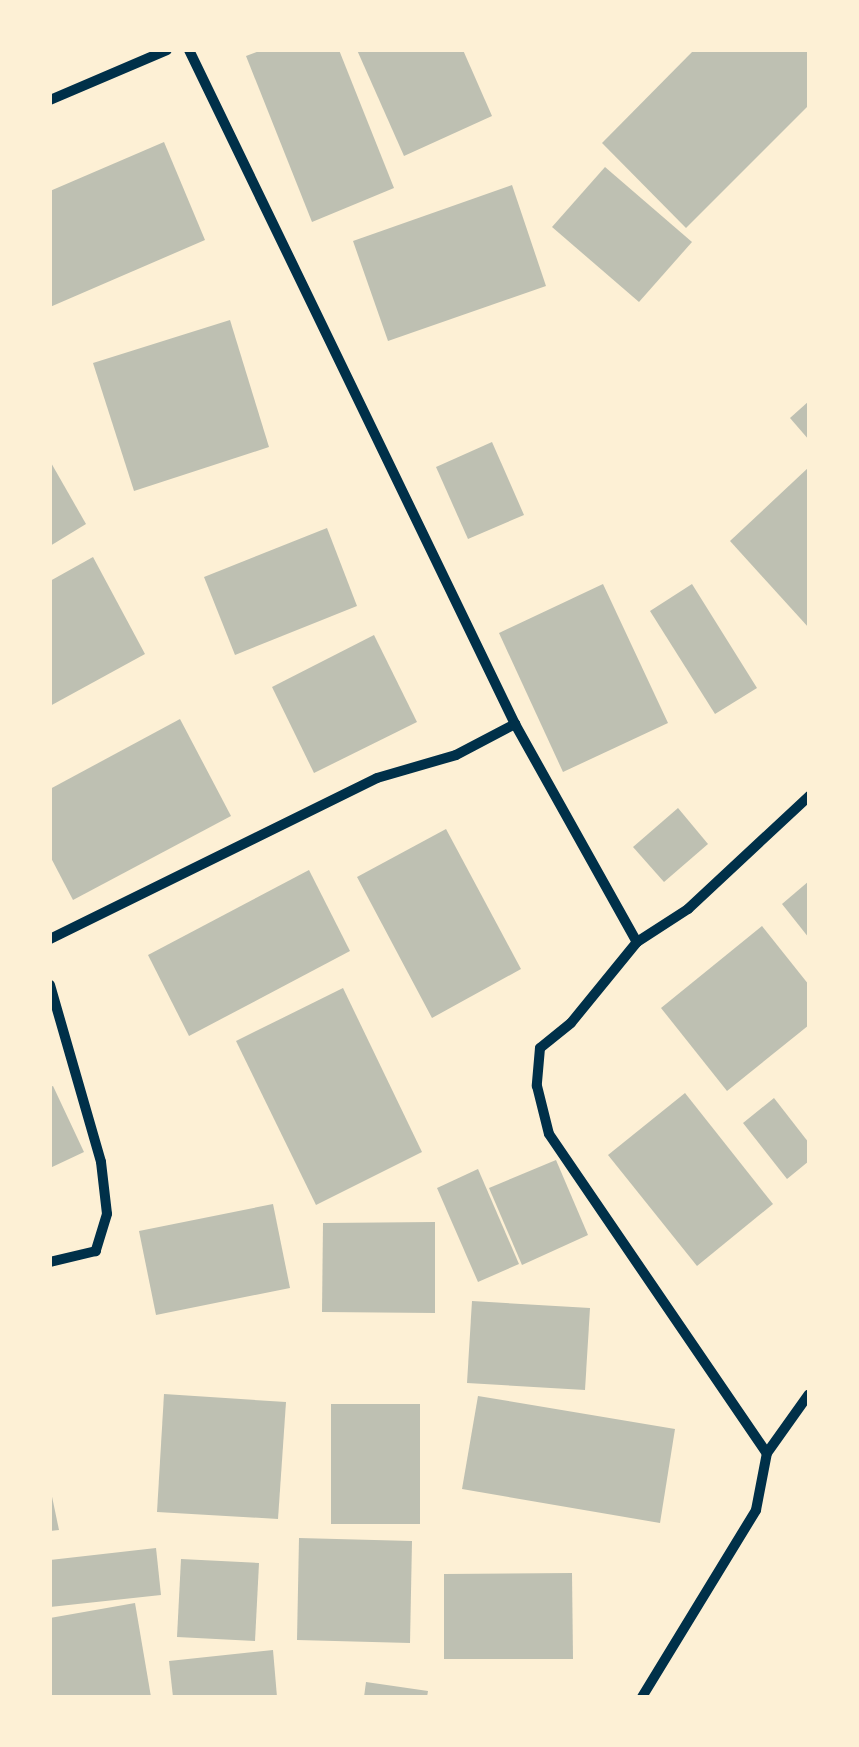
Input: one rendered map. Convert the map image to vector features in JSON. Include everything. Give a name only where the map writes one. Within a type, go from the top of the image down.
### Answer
[{"type":"street","points":[[50,100],[167,50]]},
{"type":"street","points":[[189,50],[515,724],[637,942]]},
{"type":"street","points":[[50,939],[377,778],[456,756],[515,724]]},
{"type":"street","points":[[767,1453],[550,1134],[537,1086],[540,1048],[571,1022],[637,942],[688,909],[809,796]]},
{"type":"street","points":[[50,985],[101,1162],[107,1214],[96,1251],[50,1262]]},
{"type":"street","points":[[642,1697],[756,1510],[767,1453],[809,1394]]},
{"type":"building","points":[[262,50],[339,50],[394,188],[312,222],[246,56]]},
{"type":"building","points":[[357,50],[463,50],[492,116],[404,156]]},
{"type":"building","points":[[694,50],[809,50],[809,105],[686,228],[602,143]]},
{"type":"building","points":[[164,142],[205,240],[50,307],[50,191]]},
{"type":"building","points":[[605,167],[692,242],[639,302],[552,227]]},
{"type":"building","points":[[512,185],[546,286],[388,341],[353,241]]},
{"type":"building","points":[[230,320],[269,447],[134,491],[93,363]]},
{"type":"building","points":[[809,401],[809,440],[790,418]]},
{"type":"building","points":[[492,442],[524,515],[468,539],[436,467]]},
{"type":"building","points":[[50,461],[86,524],[50,546]]},
{"type":"building","points":[[809,467],[809,628],[730,541]]},
{"type":"building","points":[[327,528],[357,606],[235,655],[204,577]]},
{"type":"building","points":[[93,557],[145,654],[50,706],[50,581]]},
{"type":"building","points":[[603,584],[668,723],[563,772],[499,633]]},
{"type":"building","points":[[692,584],[757,688],[715,714],[650,611]]},
{"type":"building","points":[[374,635],[417,722],[314,773],[272,687]]},
{"type":"building","points":[[180,719],[231,816],[73,900],[50,856],[50,789]]},
{"type":"building","points":[[678,808],[708,844],[664,882],[633,847]]},
{"type":"building","points":[[446,829],[521,969],[432,1018],[357,877]]},
{"type":"building","points":[[309,870],[350,951],[189,1036],[148,955]]},
{"type":"building","points":[[809,881],[809,938],[782,904]]},
{"type":"building","points":[[762,926],[809,985],[809,1025],[727,1091],[661,1008]]},
{"type":"building","points":[[343,988],[422,1152],[316,1205],[236,1041]]},
{"type":"building","points":[[53,1086],[84,1152],[50,1168],[50,1087]]},
{"type":"building","points":[[685,1093],[773,1204],[697,1266],[608,1155]]},
{"type":"building","points":[[774,1098],[809,1143],[809,1161],[787,1179],[743,1123]]},
{"type":"building","points":[[556,1160],[588,1235],[522,1265],[489,1188]]},
{"type":"building","points":[[478,1169],[519,1264],[478,1282],[437,1188]]},
{"type":"building","points":[[273,1204],[290,1288],[156,1315],[139,1231]]},
{"type":"building","points":[[435,1222],[435,1313],[322,1312],[323,1223]]},
{"type":"building","points":[[472,1301],[590,1308],[585,1390],[467,1383]]},
{"type":"building","points":[[164,1394],[286,1402],[278,1519],[157,1512]]},
{"type":"building","points":[[478,1396],[675,1429],[660,1523],[462,1489]]},
{"type":"building","points":[[331,1404],[420,1404],[420,1524],[331,1524]]},
{"type":"building","points":[[50,1487],[59,1530],[50,1531]]},
{"type":"building","points":[[299,1538],[412,1541],[410,1643],[297,1640]]},
{"type":"building","points":[[156,1548],[161,1595],[50,1607],[50,1560]]},
{"type":"building","points":[[181,1559],[259,1563],[255,1641],[177,1637]]},
{"type":"building","points":[[572,1573],[573,1659],[444,1659],[444,1574]]},
{"type":"building","points":[[135,1603],[151,1697],[50,1697],[50,1618]]},
{"type":"building","points":[[273,1650],[277,1697],[173,1697],[169,1661]]},
{"type":"building","points":[[366,1682],[428,1691],[427,1697],[364,1697]]}]
